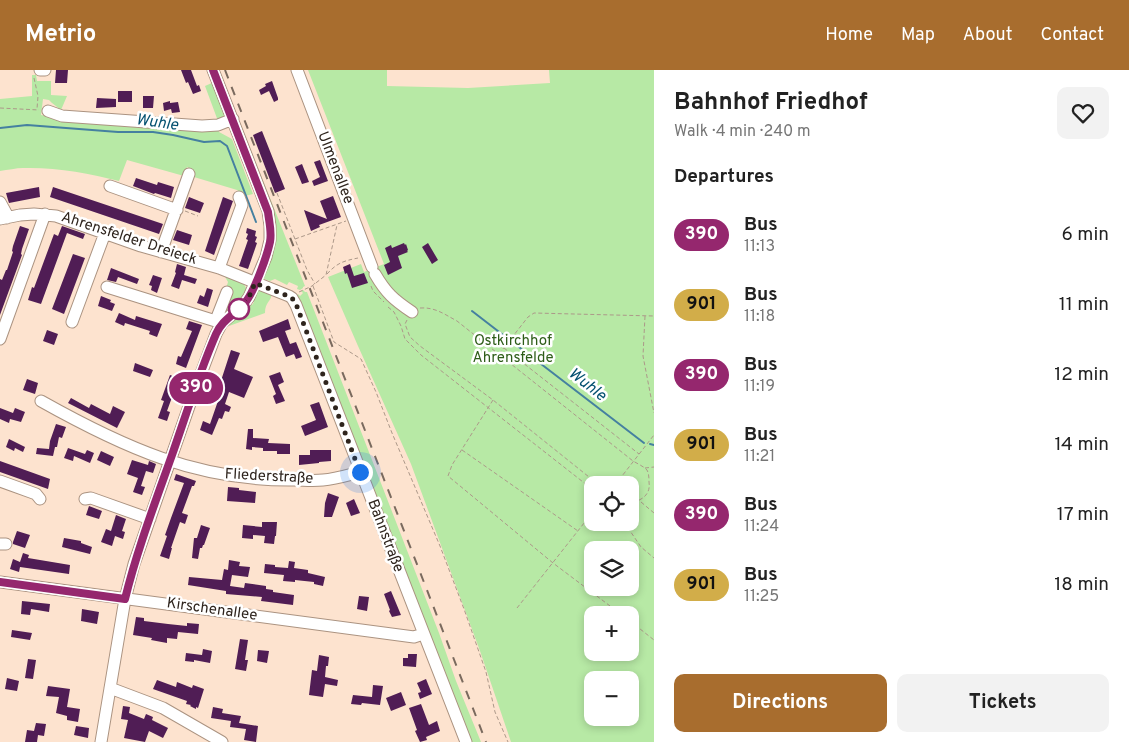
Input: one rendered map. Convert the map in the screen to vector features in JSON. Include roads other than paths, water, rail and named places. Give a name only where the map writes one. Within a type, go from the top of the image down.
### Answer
[{"type":"street","points":[[213,70],[268,212],[270,226],[270,240],[266,257],[249,297],[244,304],[219,322]]},
{"type":"street","name":"Ulmenallee","points":[[297,70],[374,271],[382,287],[394,300],[412,312]]},
{"type":"street","points":[[42,110],[62,116],[202,126],[218,124],[232,119]]},
{"type":"street","points":[[161,252],[189,174]]},
{"type":"street","points":[[110,186],[177,209]]},
{"type":"street","points":[[219,268],[242,205],[239,197]]},
{"type":"street","points":[[0,202],[6,212],[4,218]]},
{"type":"street","points":[[0,339],[45,214]]},
{"type":"street","name":"Ahrensfelder Dreieck","points":[[4,218],[45,214],[56,216],[161,252],[219,268],[255,283]]},
{"type":"street","points":[[72,322],[105,233]]},
{"type":"street","name":"Bahnstraße","points":[[255,283],[292,298],[296,304],[466,742]]},
{"type":"street","points":[[107,287],[219,322]]},
{"type":"street","points":[[101,742],[125,599],[134,564],[216,334],[227,292]]},
{"type":"street","name":"Fliederstraße","points":[[41,401],[94,430],[151,455],[201,471],[249,479],[284,480],[324,480],[360,472]]},
{"type":"street","points":[[0,481],[36,494],[40,499]]},
{"type":"street","points":[[85,499],[91,498],[150,519]]},
{"type":"street","name":"Kirschenallee","points":[[0,582],[414,637],[423,634]]},
{"type":"street","points":[[110,688],[163,708],[222,742]]},
{"type":"waterway","name":"Wuhle","points":[[0,128],[27,125],[118,132],[153,132],[204,142],[220,141],[227,146],[256,222]]},
{"type":"waterway","name":"Wuhle","points":[[472,311],[507,338]]},
{"type":"waterway","name":"Wuhle","points":[[515,344],[644,443]]},
{"type":"waterway","name":"Wuhle","points":[[650,444],[654,445]]},
{"type":"railway","points":[[225,70],[486,742]]},
{"type":"park label","name":"Ostkirchhof Ahrensfelde","points":[[513,350]]}]
